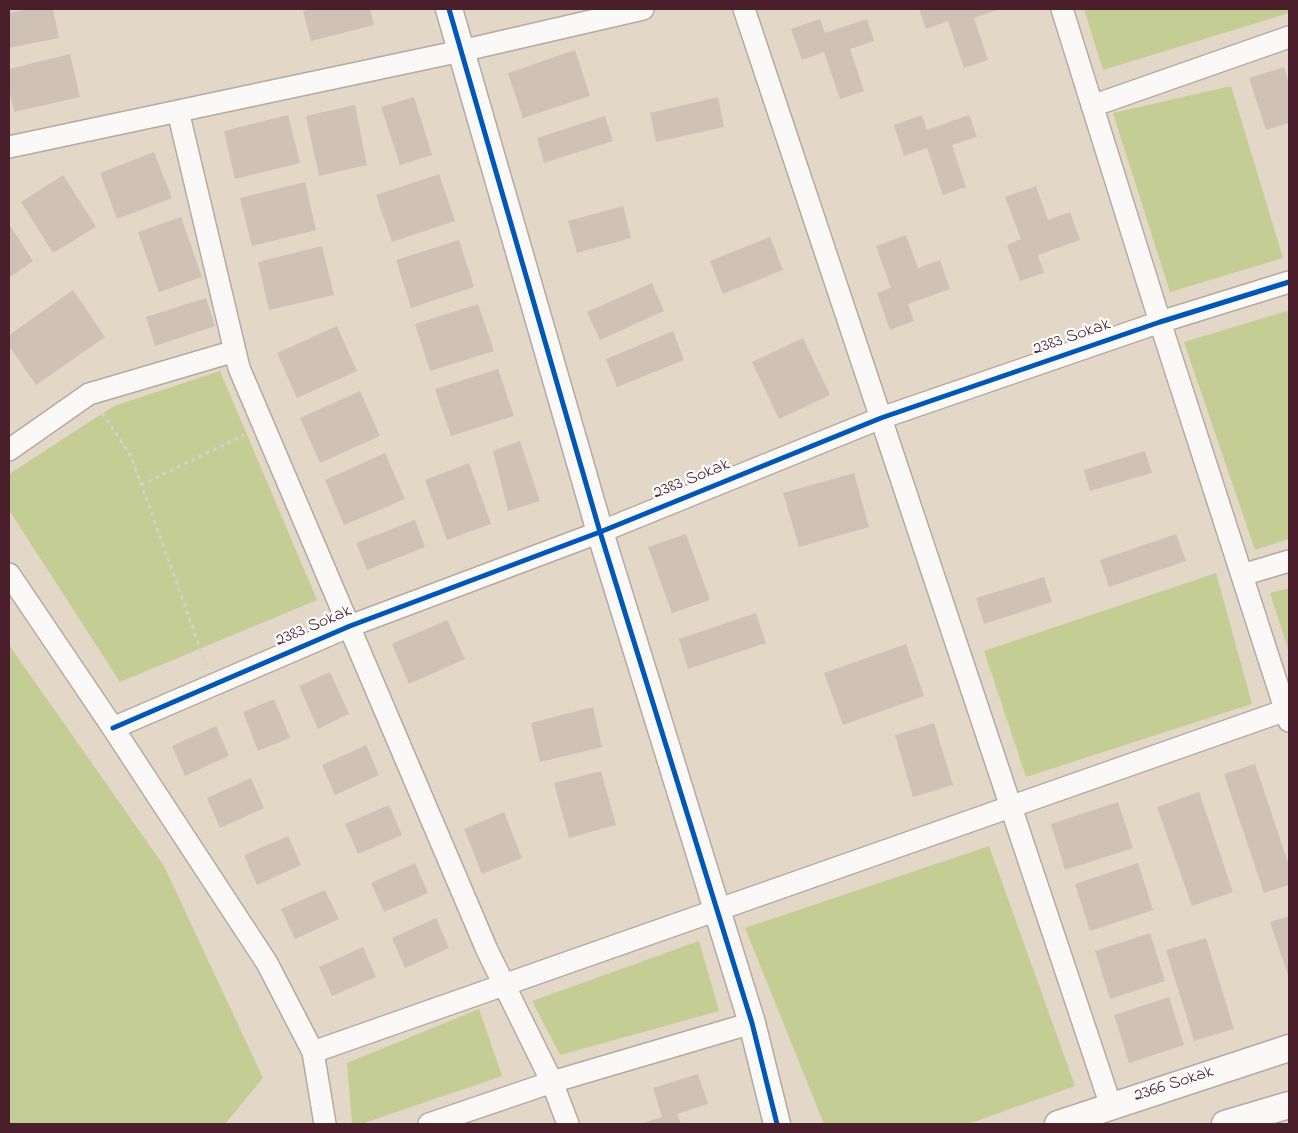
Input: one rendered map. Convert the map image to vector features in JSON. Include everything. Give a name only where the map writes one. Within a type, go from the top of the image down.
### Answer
[{"type":"street","points":[[449,9],[600,532],[752,1023],[775,1114],[791,1124]]},
{"type":"street","points":[[9,147],[461,51],[643,9]]},
{"type":"street","points":[[744,9],[1111,1106]]},
{"type":"street","points":[[313,1052],[1011,807],[1287,715],[1160,322],[1062,9]]},
{"type":"street","points":[[1092,106],[1289,37]]},
{"type":"street","points":[[178,110],[239,368],[483,941],[552,1082],[568,1124]]},
{"type":"street","name":"2383 Sokak","points":[[113,728],[350,626],[600,532],[881,418],[1160,322],[1289,282]]},
{"type":"street","points":[[9,450],[89,394],[235,351]]},
{"type":"street","points":[[1242,575],[1289,560]]},
{"type":"street","points":[[9,574],[113,728],[267,964],[313,1052],[325,1124]]},
{"type":"street","points":[[429,1124],[552,1082],[752,1023]]},
{"type":"street","name":"2366 Sokak","points":[[1058,1124],[1289,1048]]},
{"type":"street","points":[[1225,1124],[1289,1104]]},
{"type":"path","points":[[89,394],[130,456],[213,685]]},
{"type":"path","points":[[141,485],[264,426]]},
{"type":"green space","points":[[1084,9],[1289,9],[1289,13],[1103,70]]},
{"type":"green space","points":[[1231,86],[1283,258],[1170,292],[1113,113]]},
{"type":"green space","points":[[1287,311],[1289,318],[1289,539],[1255,550],[1184,342]]},
{"type":"green space","points":[[220,371],[317,600],[120,682],[9,510],[9,474],[114,406]]},
{"type":"green space","points":[[1216,573],[1252,704],[1026,777],[984,651]]},
{"type":"green space","points":[[1289,588],[1289,652],[1270,593]]},
{"type":"green space","points":[[9,645],[164,866],[263,1078],[225,1124],[9,1124]]},
{"type":"green space","points":[[989,846],[1075,1086],[968,1124],[824,1124],[745,928]]},
{"type":"green space","points":[[699,941],[719,1011],[560,1055],[532,1001]]},
{"type":"green space","points":[[479,1009],[502,1076],[361,1124],[352,1124],[347,1063]]},
{"type":"building","points":[[29,9],[53,9],[59,38],[9,48],[9,13]]},
{"type":"building","points":[[312,9],[370,9],[374,25],[311,41],[303,11]]},
{"type":"building","points":[[919,9],[1000,9],[974,18],[988,60],[964,68],[948,21],[926,29]]},
{"type":"building","points":[[820,19],[825,33],[867,19],[874,41],[850,49],[864,91],[840,99],[824,52],[802,60],[791,29]]},
{"type":"building","points":[[575,50],[590,96],[523,118],[508,73]]},
{"type":"building","points":[[70,54],[80,97],[14,112],[9,89],[9,69]]},
{"type":"building","points":[[1284,67],[1289,85],[1289,123],[1266,130],[1249,78]]},
{"type":"building","points":[[414,97],[432,155],[400,165],[381,107]]},
{"type":"building","points":[[718,97],[724,127],[656,142],[650,113]]},
{"type":"building","points":[[355,105],[367,165],[319,176],[306,116]]},
{"type":"building","points":[[288,115],[300,163],[235,179],[224,131]]},
{"type":"building","points":[[922,115],[927,130],[969,115],[977,137],[952,145],[966,187],[943,195],[927,148],[904,156],[894,125]]},
{"type":"building","points":[[605,116],[613,141],[544,163],[537,138]]},
{"type":"building","points":[[154,152],[172,198],[117,219],[100,173]]},
{"type":"building","points":[[439,174],[455,221],[392,242],[376,195]]},
{"type":"building","points":[[63,175],[96,227],[53,253],[21,202]]},
{"type":"building","points":[[305,182],[316,230],[252,246],[240,198]]},
{"type":"building","points":[[1036,186],[1048,220],[1070,212],[1080,240],[1038,255],[1044,273],[1020,281],[1007,245],[1021,239],[1005,197]]},
{"type":"building","points":[[623,206],[631,238],[577,253],[568,221]]},
{"type":"building","points":[[181,217],[202,277],[159,292],[138,232]]},
{"type":"building","points":[[9,224],[33,261],[9,278]]},
{"type":"building","points":[[906,235],[918,268],[940,260],[950,289],[908,304],[914,321],[890,330],[877,293],[891,288],[876,246]]},
{"type":"building","points":[[770,237],[783,270],[723,294],[710,261]]},
{"type":"building","points":[[459,240],[474,287],[411,308],[396,260]]},
{"type":"building","points":[[322,246],[334,295],[269,310],[258,262]]},
{"type":"building","points":[[652,283],[664,311],[600,340],[587,312]]},
{"type":"building","points":[[73,290],[105,337],[36,385],[9,346],[9,335]]},
{"type":"building","points":[[206,298],[215,326],[155,346],[146,317]]},
{"type":"building","points":[[478,304],[494,351],[430,371],[415,324]]},
{"type":"building","points":[[337,326],[357,371],[297,398],[277,353]]},
{"type":"building","points":[[673,331],[684,360],[617,387],[606,359]]},
{"type":"building","points":[[803,338],[830,395],[779,419],[752,362]]},
{"type":"building","points":[[498,369],[514,416],[451,436],[435,389]]},
{"type":"building","points":[[360,391],[380,436],[320,463],[300,418]]},
{"type":"building","points":[[520,441],[540,501],[508,511],[493,451]]},
{"type":"building","points":[[1145,451],[1152,473],[1090,491],[1084,470]]},
{"type":"building","points":[[385,453],[405,499],[344,525],[325,480]]},
{"type":"building","points":[[469,463],[491,524],[447,540],[425,480]]},
{"type":"building","points":[[854,473],[869,527],[799,547],[783,493]]},
{"type":"building","points":[[415,520],[425,547],[367,570],[356,543]]},
{"type":"building","points":[[686,534],[710,600],[672,613],[648,547]]},
{"type":"building","points":[[1176,534],[1186,561],[1109,587],[1100,560]]},
{"type":"building","points":[[1044,577],[1052,602],[984,624],[976,598]]},
{"type":"building","points":[[756,613],[766,643],[688,669],[679,639]]},
{"type":"building","points":[[447,620],[465,659],[409,684],[392,644]]},
{"type":"building","points":[[906,644],[924,696],[843,725],[824,673]]},
{"type":"building","points":[[330,672],[349,714],[318,729],[299,686]]},
{"type":"building","points":[[274,699],[290,738],[258,751],[243,712]]},
{"type":"building","points":[[593,707],[602,747],[540,762],[531,723]]},
{"type":"building","points":[[934,723],[953,785],[913,797],[895,735]]},
{"type":"building","points":[[216,726],[229,756],[185,776],[172,746]]},
{"type":"building","points":[[366,745],[379,775],[335,795],[322,765]]},
{"type":"building","points":[[1255,764],[1289,866],[1289,885],[1264,893],[1224,774]]},
{"type":"building","points":[[601,771],[616,825],[569,838],[554,783]]},
{"type":"building","points":[[251,778],[264,808],[220,828],[207,798]]},
{"type":"building","points":[[1199,792],[1233,892],[1192,906],[1157,807]]},
{"type":"building","points":[[1118,802],[1133,848],[1065,870],[1051,824]]},
{"type":"building","points":[[389,805],[402,835],[358,854],[345,824]]},
{"type":"building","points":[[504,812],[522,858],[482,874],[464,829]]},
{"type":"building","points":[[288,836],[301,865],[257,885],[244,855]]},
{"type":"building","points":[[415,863],[428,893],[384,912],[371,883]]},
{"type":"building","points":[[1138,863],[1153,910],[1090,931],[1075,884]]},
{"type":"building","points":[[325,890],[339,919],[295,939],[281,909]]},
{"type":"building","points":[[1289,916],[1289,978],[1270,922]]},
{"type":"building","points":[[436,918],[449,948],[405,968],[392,938]]},
{"type":"building","points":[[1150,933],[1165,981],[1110,999],[1095,951]]},
{"type":"building","points":[[1206,938],[1234,1029],[1194,1041],[1166,950]]},
{"type":"building","points":[[363,947],[376,977],[332,996],[319,967]]},
{"type":"building","points":[[1169,997],[1184,1045],[1129,1063],[1114,1015]]},
{"type":"building","points":[[698,1074],[708,1104],[677,1114],[681,1124],[640,1124],[662,1117],[653,1088]]},
{"type":"cycle path","points":[[449,9],[600,532],[752,1023],[777,1124]]},
{"type":"cycle path","points":[[113,728],[350,626],[600,532],[881,418],[1160,322],[1289,282]]}]
